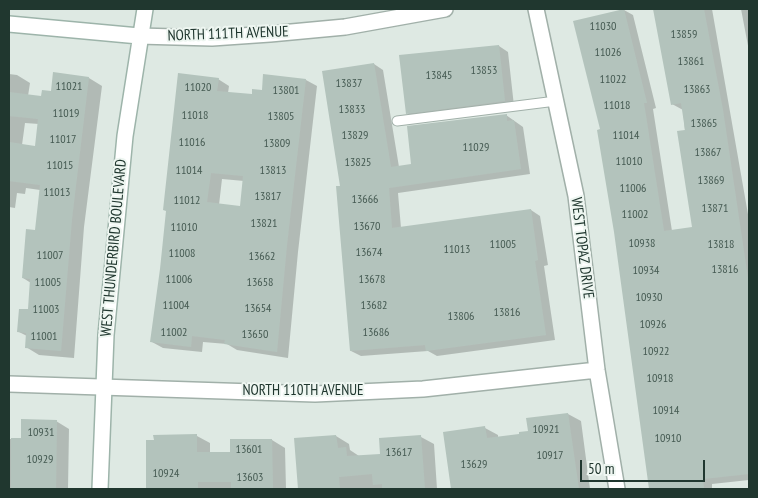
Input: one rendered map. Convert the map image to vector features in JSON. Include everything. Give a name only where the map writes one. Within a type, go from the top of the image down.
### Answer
[{"type":"street","name":"WEST THUNDERBIRD BOULEVARD","points":[[100,489],[106,335],[120,183],[139,36],[145,9]]},
{"type":"street","name":"NORTH 111TH AVENUE","points":[[9,24],[139,36],[212,38],[292,32],[379,22],[445,9]]},
{"type":"street","name":"WEST TOPAZ DRIVE","points":[[536,9],[576,196],[597,370],[617,489]]},
{"type":"street","name":"NORTH 110TH AVENUE","points":[[9,384],[316,394],[423,389],[597,370]]},
{"type":"lane","points":[[397,121],[556,101]]},
{"type":"building","points":[[624,9],[647,103],[644,103],[664,231],[692,227],[677,131],[685,130],[681,103],[671,105],[653,9],[704,9],[723,110],[749,285],[749,474],[703,479],[704,489],[649,489],[614,232],[597,130],[600,129],[573,21]]},
{"type":"building","points":[[499,45],[505,101],[406,114],[399,55]]},
{"type":"building","points":[[374,63],[391,167],[411,164],[407,126],[507,114],[507,121],[514,120],[521,169],[389,188],[392,228],[531,209],[538,260],[535,261],[546,335],[426,351],[425,345],[350,351],[336,186],[340,186],[322,71]]},
{"type":"building","points":[[53,72],[89,77],[72,219],[61,351],[25,348],[26,333],[17,332],[19,309],[28,309],[30,279],[22,278],[26,229],[35,230],[40,185],[9,181],[9,142],[35,146],[38,119],[9,116],[9,92],[41,96],[42,90],[51,91]]},
{"type":"building","points":[[178,73],[219,78],[217,91],[252,94],[252,89],[262,90],[263,74],[306,79],[277,352],[224,344],[225,340],[192,336],[191,347],[150,342],[166,211],[163,210]],"holes":[[[211,173],[243,176],[240,206],[207,202]]]},
{"type":"building","points":[[568,413],[579,489],[451,489],[443,432],[485,426],[487,438],[519,434],[519,432],[528,431],[526,418]]},
{"type":"building","points":[[21,419],[57,420],[56,489],[11,489],[11,438],[21,438]]},
{"type":"building","points":[[197,434],[197,452],[230,452],[230,439],[272,439],[273,489],[231,489],[231,482],[198,482],[198,489],[146,489],[146,440],[154,440],[153,435]]},
{"type":"building","points":[[336,435],[338,448],[346,447],[347,456],[380,454],[379,438],[421,435],[425,489],[382,489],[382,484],[373,485],[372,474],[339,477],[340,489],[298,489],[294,438]]}]
